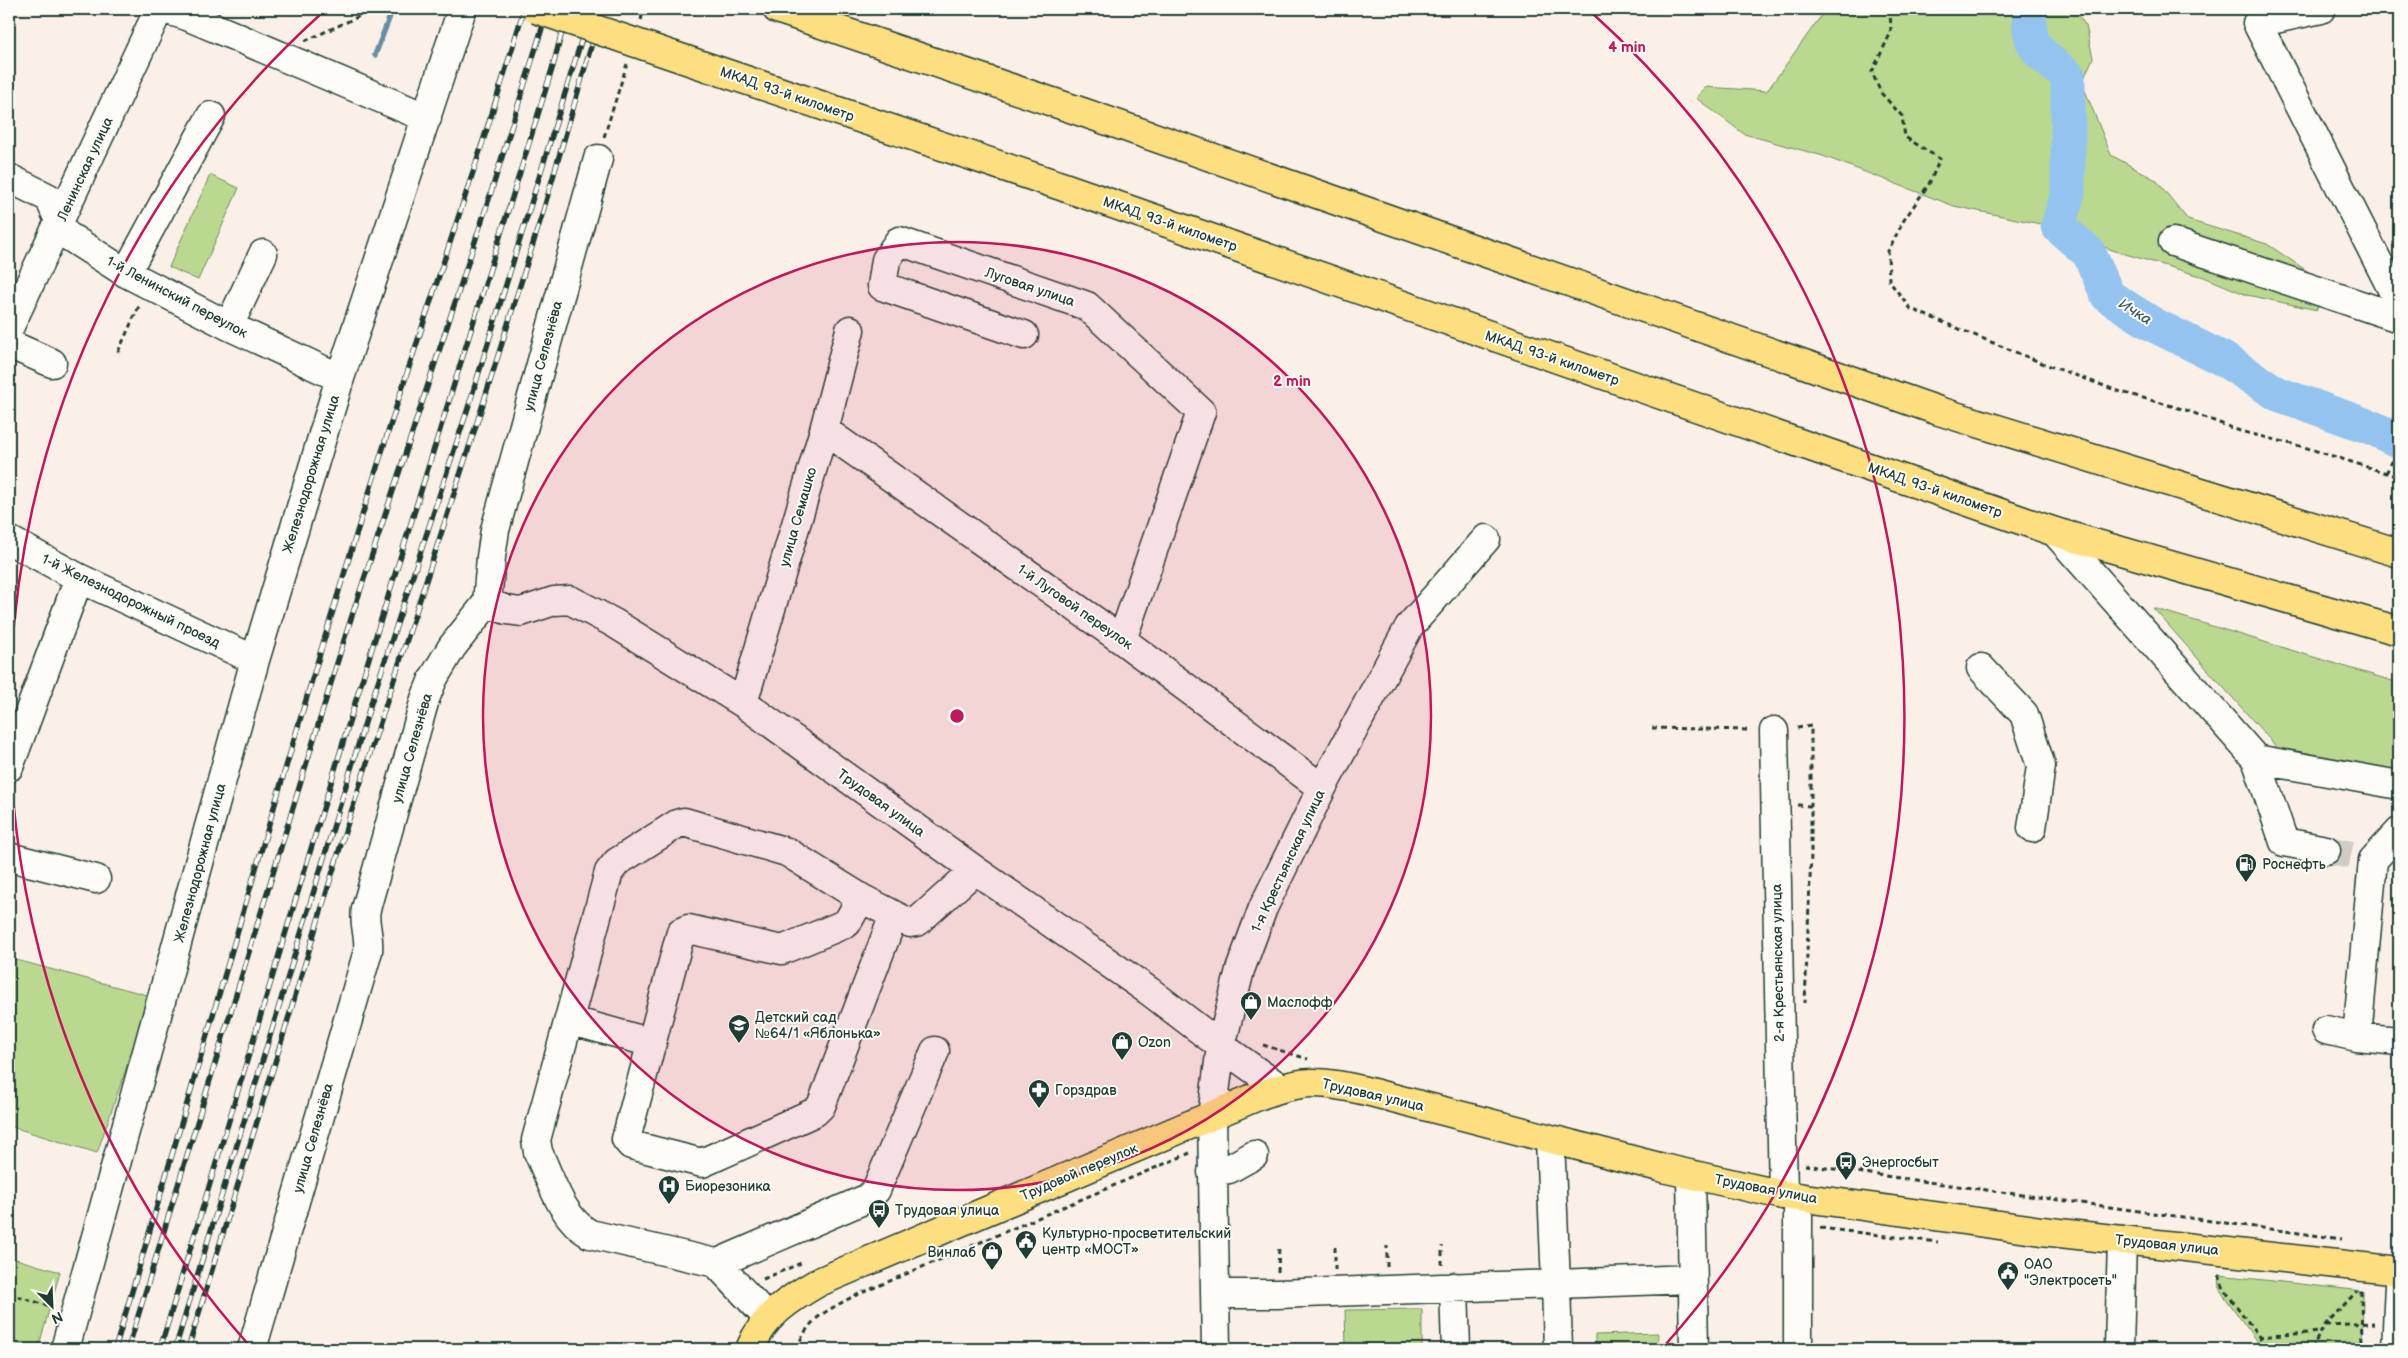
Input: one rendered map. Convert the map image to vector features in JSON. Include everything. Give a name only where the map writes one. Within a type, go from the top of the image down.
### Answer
[{"type":"main road","name":"МКАД, 93-й километр","points":[[536,9],[1064,187],[2055,532],[2399,631]]},
{"type":"main road","points":[[777,9],[1076,110],[1939,411],[2399,552]]},
{"type":"main road","name":"Трудовая улица","points":[[1280,1088],[1304,1082],[1332,1083],[1550,1140],[1790,1196],[2122,1240],[2399,1271]]},
{"type":"main road","name":"Трудовой переулок","points":[[758,1334],[788,1300],[819,1282],[1280,1088]]},
{"type":"street","name":"Ленинская улица","points":[[9,328],[160,9]]},
{"type":"street","points":[[164,9],[187,16],[428,118]]},
{"type":"street","name":"Железнодорожная улица","points":[[65,1349],[255,660],[340,378],[428,118],[462,9]]},
{"type":"street","points":[[2321,9],[2251,16],[2399,303]]},
{"type":"street","points":[[138,279],[211,116]]},
{"type":"street","name":"улица Селезнёва","points":[[252,1349],[368,951],[369,939],[364,918],[366,909],[425,699],[433,678],[452,647],[487,603],[495,530],[598,159]]},
{"type":"street","name":"1-й Ленинский переулок","points":[[9,178],[49,198],[65,234],[138,279],[229,326],[340,378]]},
{"type":"street","name":"Луговая улица","points":[[1024,335],[882,286],[886,260],[899,241],[1087,306],[1201,412],[1122,640]]},
{"type":"street","points":[[2173,242],[2399,318]]},
{"type":"street","points":[[229,326],[263,254]]},
{"type":"street","name":"улица Семашко","points":[[743,703],[824,430],[850,330]]},
{"type":"street","points":[[9,344],[52,363]]},
{"type":"street","name":"1-й Луговой переулок","points":[[824,430],[1122,640],[1322,788]]},
{"type":"street","points":[[2055,532],[2256,759],[2284,842],[2350,855],[2399,832]]},
{"type":"street","name":"1-я Крестьянская улица","points":[[1216,1349],[1212,1116],[1221,1046],[1240,970],[1263,908],[1322,788],[1409,627],[1486,539]]},
{"type":"street","name":"1-й Железнодорожный проезд","points":[[9,540],[79,578],[255,660]]},
{"type":"street","points":[[9,767],[79,578]]},
{"type":"street","name":"Трудовая улица","points":[[487,603],[507,610],[521,612],[554,601],[570,600],[592,610],[743,703],[975,870],[1149,991],[1280,1088]]},
{"type":"street","points":[[1981,668],[2024,714],[2041,766],[2032,828]]},
{"type":"street","name":"2-я Крестьянская улица","points":[[1774,731],[1790,1196],[1798,1225],[1798,1349]]},
{"type":"street","points":[[2256,759],[2399,785]]},
{"type":"street","points":[[935,1051],[876,1190],[868,1198],[716,1263],[590,1234],[575,1225],[538,1152],[536,1140],[612,867],[677,824],[691,824],[787,852],[861,898],[910,923],[917,922],[975,870]]},
{"type":"street","points":[[2350,855],[2357,1037]]},
{"type":"street","points":[[9,857],[96,880]]},
{"type":"street","points":[[861,898],[847,923],[780,951],[688,928],[684,929],[626,1137],[627,1142],[631,1145],[702,1163],[815,1112],[823,1102],[894,914]]},
{"type":"street","points":[[569,1020],[652,1043]]},
{"type":"street","points":[[2326,1030],[2357,1037],[2399,1041]]},
{"type":"street","points":[[1550,1140],[1558,1349]]},
{"type":"street","points":[[1212,1172],[1229,1169],[1254,1155]]},
{"type":"street","points":[[1691,1174],[1694,1349]]},
{"type":"street","points":[[2119,1349],[2122,1240]]},
{"type":"street","points":[[716,1263],[758,1334]]},
{"type":"street","points":[[1216,1294],[1277,1294],[1692,1279]]},
{"type":"street","points":[[2396,1349],[2399,1285]]},
{"type":"street","points":[[1454,1287],[1456,1349]]},
{"type":"path","points":[[309,38],[375,9]]},
{"type":"path","points":[[639,27],[644,9]]},
{"type":"path","points":[[1890,9],[1891,32],[1872,72],[1881,93],[1902,116],[1905,137],[1940,159],[1929,184],[1904,220],[1888,251],[1889,281],[1911,309],[2042,363],[2118,391],[2186,410],[2240,431],[2304,447],[2399,477]]},
{"type":"path","points":[[598,159],[627,62]]},
{"type":"path","points":[[118,352],[138,279]]},
{"type":"path","points":[[2386,473],[2399,449]]},
{"type":"path","points":[[1652,728],[1774,731],[1812,726],[1811,854],[1804,1009]]},
{"type":"path","points":[[797,1349],[802,1334],[811,1322],[852,1297],[1212,1144]]},
{"type":"path","points":[[1798,1225],[1944,1243]]},
{"type":"path","points":[[2209,1274],[2229,1276]]},
{"type":"path","points":[[2219,1275],[2224,1289],[2268,1349]]},
{"type":"path","points":[[2348,1290],[2363,1291],[2362,1349]]},
{"type":"path","points":[[2311,1349],[2325,1325],[2357,1291]]},
{"type":"path","points":[[9,1294],[75,1313]]},
{"type":"path","points":[[2325,1325],[2377,1323]]},
{"type":"path","points":[[2258,1337],[2321,1332]]},
{"type":"green space","points":[[1826,9],[2074,9],[2086,26],[2093,58],[2082,83],[2111,155],[2156,180],[2188,220],[2267,244],[2322,281],[2317,310],[2247,295],[2204,277],[2115,251],[2050,226],[1954,206],[1823,156],[1744,134],[1696,98],[1706,87],[1767,91]]},
{"type":"green space","points":[[210,175],[239,188],[198,280],[169,267]]},
{"type":"green space","points":[[2153,608],[2399,683],[2399,778],[2377,775],[2378,766],[2352,762],[2349,771],[2287,759]]},
{"type":"green space","points":[[9,958],[151,996],[97,1153],[9,1126]]},
{"type":"green space","points":[[9,1257],[60,1272],[38,1349],[9,1349]]},
{"type":"green space","points":[[2219,1275],[2363,1291],[2362,1349],[2262,1349],[2220,1290]]},
{"type":"green space","points":[[1422,1309],[1422,1349],[1346,1349],[1345,1310]]},
{"type":"green space","points":[[1658,1333],[1658,1349],[1595,1349],[1595,1335]]},
{"type":"waterway","name":"Ичка","points":[[2030,9],[2030,33],[2033,41],[2043,55],[2068,76],[2068,193],[2058,226],[2089,253],[2108,296],[2154,325],[2223,359],[2278,394],[2373,428],[2399,441]]},
{"type":"waterway","points":[[375,55],[390,16]]},
{"type":"tunnel","points":[[2326,850],[2351,855]]},
{"type":"railway","points":[[115,1349],[349,558],[524,9]]},
{"type":"railway","points":[[128,1349],[345,637],[488,202],[548,9]]},
{"type":"railway","points":[[160,1349],[355,703],[553,66],[568,9]]},
{"type":"railway","points":[[175,1349],[370,706],[468,408],[591,9]]},
{"type":"railway","points":[[188,1349],[347,825],[542,215],[602,9]]},
{"type":"place","name":"Роснефть","points":[[2246,883]]},
{"type":"place","name":"Маслофф","points":[[1251,1021]]},
{"type":"place","name":"Детский сад №64/1 «Яблонька»","points":[[739,1044]]},
{"type":"place","name":"Ozon","points":[[1122,1061]]},
{"type":"place","name":"Горздрав","points":[[1039,1109]]},
{"type":"place","name":"Энергосбыт","points":[[1846,1181]]},
{"type":"place","name":"Биорезоника","points":[[669,1205]]},
{"type":"place","name":"Трудовая улица","points":[[879,1229]]},
{"type":"place","name":"Культурно-просветительский центр «МОСТ»","points":[[1026,1260]]},
{"type":"place","name":"Винлаб","points":[[992,1271]]},
{"type":"place","name":"ОАО \"Электросеть\"","points":[[2008,1291]]}]
